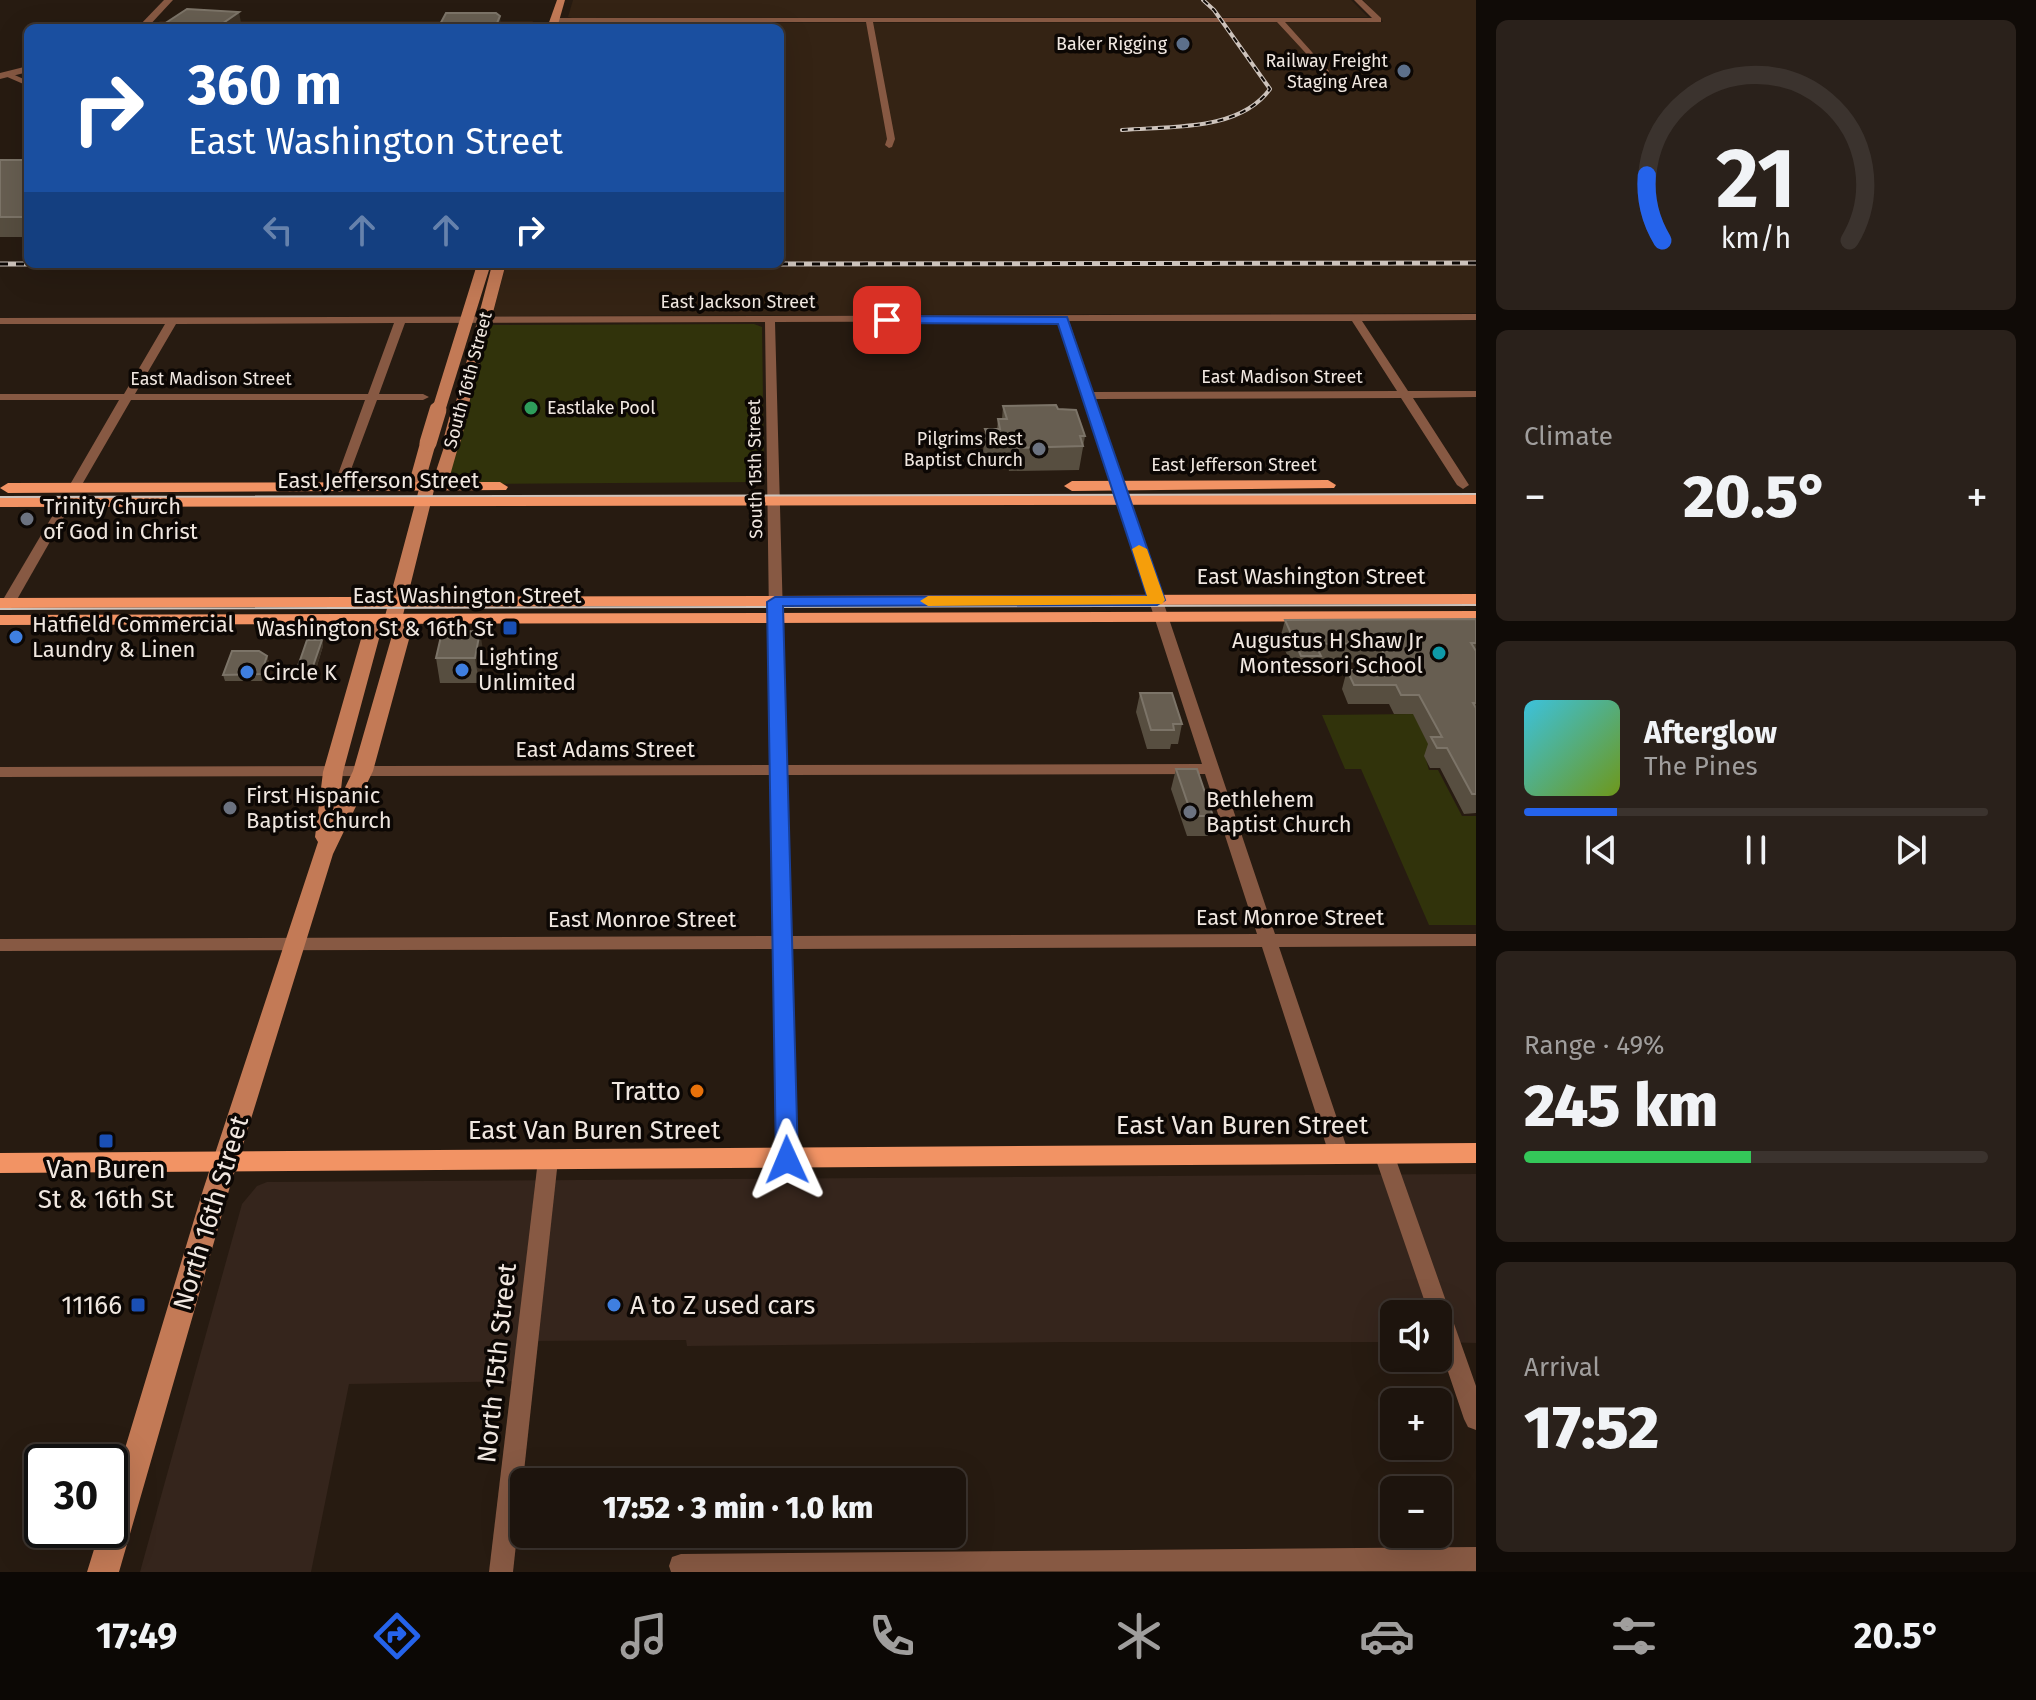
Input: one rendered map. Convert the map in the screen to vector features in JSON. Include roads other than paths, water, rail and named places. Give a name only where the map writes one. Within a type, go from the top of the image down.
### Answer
[{"type":"main road","points":[[553,24],[561,0]]},
{"type":"main road","name":"South 16th Street","points":[[425,495],[418,479],[483,268]]},
{"type":"main road","name":"South 16th Street","points":[[396,611],[425,495],[441,479],[498,268]]},
{"type":"main road","points":[[1284,485],[1415,499]]},
{"type":"main road","name":"East Jefferson Street","points":[[1120,493],[1284,485],[1473,495]]},
{"type":"main road","name":"East Jefferson Street","points":[[0,488],[70,495],[425,495],[743,501],[774,494]]},
{"type":"main road","name":"East Jefferson Street","points":[[4,502],[70,495],[339,488],[425,495],[607,488],[774,494],[1120,493],[1415,499],[1473,495]]},
{"type":"main road","name":"East Jefferson Street","points":[[607,488],[743,501]]},
{"type":"main road","name":"East Washington Street","points":[[3,608],[67,603],[396,611],[775,610],[935,617],[1476,599]]},
{"type":"main road","name":"East Washington Street","points":[[810,601],[935,617]]},
{"type":"main road","name":"East Washington Street","points":[[775,610],[810,601],[1476,616]]},
{"type":"main road","points":[[67,603],[192,620]]},
{"type":"main road","name":"East Washington Street","points":[[3,608],[192,620],[396,611]]},
{"type":"main road","name":"North 16th Street","points":[[103,1572],[225,1162],[323,854],[363,771],[402,632],[396,611],[372,632],[333,772],[323,854]]},
{"type":"main road","name":"East Van Buren Street","points":[[0,1163],[1476,1153]]},
{"type":"street","points":[[134,24],[155,0]]},
{"type":"street","points":[[146,24],[169,0]]},
{"type":"street","points":[[553,24],[869,20],[1378,20],[1358,0]]},
{"type":"street","points":[[869,20],[889,145]]},
{"type":"street","points":[[1279,20],[1326,73]]},
{"type":"street","name":"East Jackson Street","points":[[0,321],[1476,317]]},
{"type":"street","points":[[3,608],[173,319]]},
{"type":"street","points":[[339,488],[401,319]]},
{"type":"street","points":[[1356,319],[1473,495]]},
{"type":"street","name":"South 15th Street","points":[[770,320],[775,610]]},
{"type":"street","points":[[1063,320],[1339,1154]]},
{"type":"street","name":"East Madison Street","points":[[1088,396],[1476,394]]},
{"type":"street","name":"East Madison Street","points":[[0,397],[423,397]]},
{"type":"street","points":[[775,610],[787,1160]]},
{"type":"street","name":"East Adams Street","points":[[0,772],[1211,769]]},
{"type":"street","name":"East Monroe Street","points":[[0,945],[1476,940]]},
{"type":"street","points":[[1384,1154],[1476,1419]]},
{"type":"street","name":"North 15th Street","points":[[501,1572],[548,1160]]},
{"type":"street","points":[[681,1566],[1476,1559]]},
{"type":"tram line","points":[[0,497],[1476,494]]},
{"type":"tram line","points":[[0,609],[1476,605]]},
{"type":"railway","points":[[1122,130],[1181,127],[1222,120],[1257,103],[1270,89],[1214,10],[1203,0]]},
{"type":"railway","points":[[784,264],[1476,263]]},
{"type":"railway","points":[[0,264],[24,264]]},
{"type":"place","name":"Baker Rigging","points":[[1183,44]]},
{"type":"place","name":"Railway Freight Staging Area","points":[[1404,71]]},
{"type":"place","name":"Eastlake Pool","points":[[531,408]]},
{"type":"place","name":"Pilgrims Rest Baptist Church","points":[[1039,449]]},
{"type":"place","name":"Trinity Church of God in Christ","points":[[27,519]]},
{"type":"place","name":"Washington St & 16th St","points":[[510,628]]},
{"type":"place","name":"Hatfield Commercial Laundry & Linen","points":[[16,637]]},
{"type":"place","name":"Augustus H Shaw Jr Montessori School","points":[[1439,653]]},
{"type":"place","name":"Lighting Unlimited","points":[[462,670]]},
{"type":"place","name":"Circle K","points":[[247,672]]},
{"type":"place","name":"First Hispanic Baptist Church","points":[[230,808]]},
{"type":"place","name":"Bethlehem Baptist Church","points":[[1190,812]]},
{"type":"place","name":"Tratto","points":[[697,1091]]},
{"type":"place","name":"Van Buren St & 16th St","points":[[106,1141]]},
{"type":"place","name":"11166","points":[[138,1305]]},
{"type":"place","name":"A to Z used cars","points":[[614,1305]]}]
